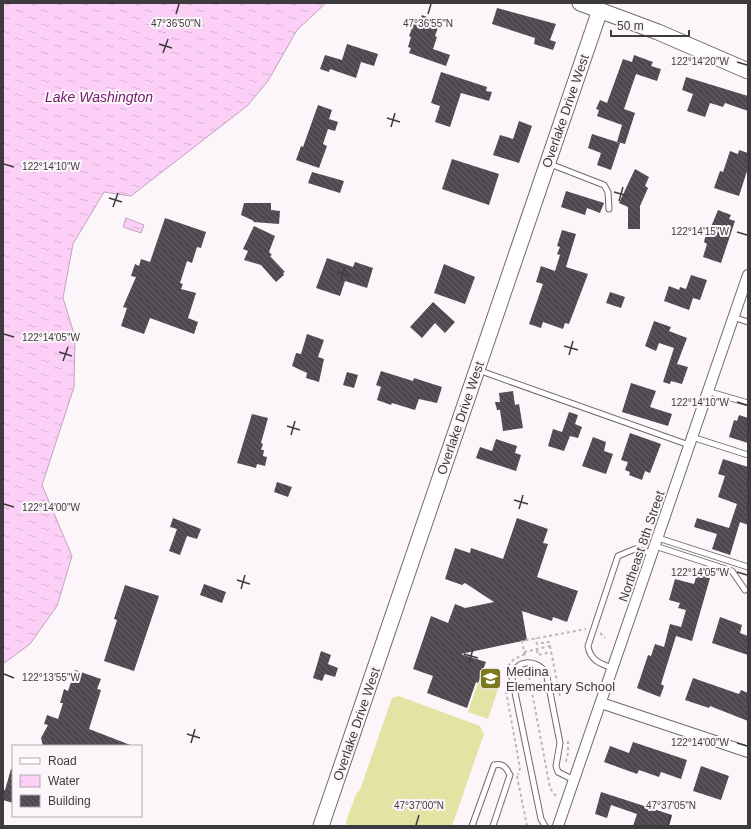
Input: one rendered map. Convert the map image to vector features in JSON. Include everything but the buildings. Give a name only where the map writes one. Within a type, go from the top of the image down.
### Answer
[{"type":"street","points":[[580,3],[748,71]]},
{"type":"street","name":"Overlake Drive West","points":[[321,826],[600,10]]},
{"type":"street","name":"Northeast 8th Street","points":[[558,826],[748,275]]},
{"type":"street","points":[[601,703],[748,752]]},
{"type":"lane","points":[[547,163],[604,185],[608,192],[609,208]]},
{"type":"lane","points":[[733,317],[748,322]]},
{"type":"lane","points":[[477,369],[690,441],[748,455]]},
{"type":"lane","points":[[708,391],[748,403]]},
{"type":"lane","points":[[613,668],[598,663],[589,652],[588,646],[618,556],[635,549],[655,546],[748,567]]},
{"type":"lane","points":[[655,546],[732,571],[745,590]]},
{"type":"lane","points":[[545,826],[540,819],[512,678],[513,673],[521,664],[531,663],[542,667],[546,672],[560,744],[556,766],[558,772],[574,780]]},
{"type":"lane","points":[[472,826],[494,766],[499,764],[506,767],[510,775],[493,826]]},
{"type":"path","points":[[525,656],[522,641],[586,629]]},
{"type":"path","points":[[598,630],[605,638]]},
{"type":"path","points":[[537,649],[538,655],[551,652],[548,636]]},
{"type":"path","points":[[536,638],[537,644],[549,642]]},
{"type":"path","points":[[524,652],[550,646]]},
{"type":"path","points":[[528,671],[550,788],[558,797]]},
{"type":"path","points":[[531,686],[542,690]]},
{"type":"path","points":[[517,776],[528,826]]},
{"type":"green space","points":[[480,677],[500,683],[488,719],[468,712]]},
{"type":"green space","points":[[399,696],[480,726],[484,734],[452,826],[348,826],[346,822],[356,794],[360,790],[392,698]]},
{"type":"water","name":"Lake Washington","points":[[3,3],[326,3],[297,30],[268,81],[247,106],[131,196],[104,192],[73,244],[63,298],[75,337],[74,387],[42,485],[72,556],[57,606],[30,644],[3,664]]},
{"type":"water","points":[[126,218],[144,225],[141,233],[123,227]]},
{"type":"place","name":"Medina Elementary School","points":[[490,678]]}]
